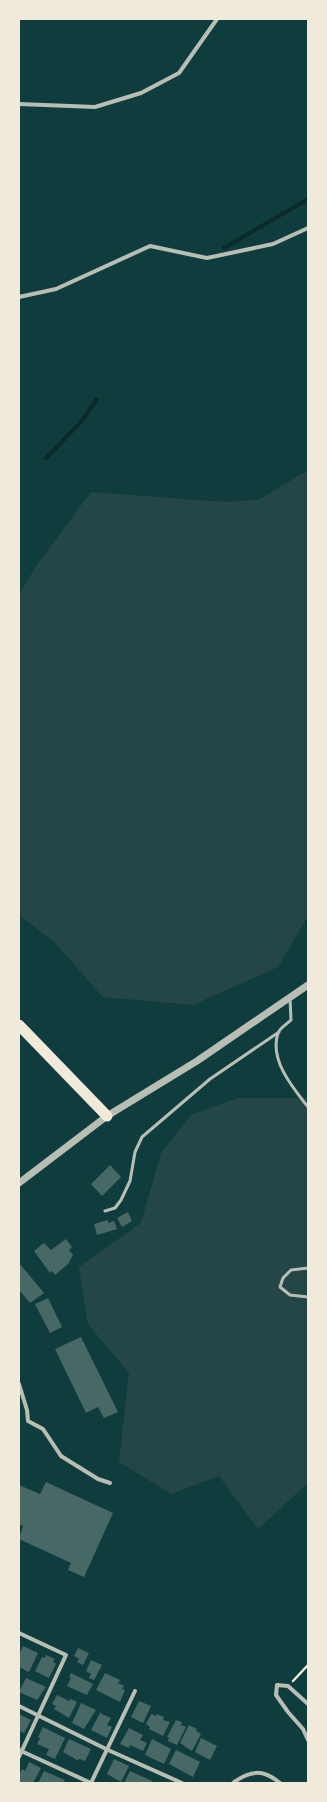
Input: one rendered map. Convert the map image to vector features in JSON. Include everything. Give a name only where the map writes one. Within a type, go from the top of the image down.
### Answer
[{"type":"highway","points":[[19,1025],[107,1116]]},
{"type":"street","points":[[19,104],[95,107],[141,93],[179,73],[217,19]]},
{"type":"street","points":[[19,297],[56,289],[150,246],[207,258],[273,244],[308,228]]},
{"type":"street","points":[[19,1183],[107,1116],[197,1061],[308,985]]},
{"type":"street","points":[[19,1384],[27,1410],[28,1421],[43,1429],[61,1456],[98,1479],[110,1483]]},
{"type":"street","points":[[19,1633],[66,1655],[39,1715],[20,1750],[19,1757]]},
{"type":"street","points":[[308,1704],[288,1686],[277,1685],[276,1695],[303,1729],[308,1740]]},
{"type":"street","points":[[20,1750],[91,1783],[135,1691]]},
{"type":"street","points":[[19,1706],[108,1750],[182,1783]]},
{"type":"street","points":[[232,1783],[251,1773],[261,1773],[271,1776],[280,1783]]},
{"type":"lane","points":[[105,1211],[115,1208],[121,1200],[130,1181],[135,1152],[142,1137],[210,1079],[279,1032],[291,1020],[290,998]]},
{"type":"lane","points":[[279,1032],[276,1048],[280,1062],[291,1086],[308,1107]]},
{"type":"lane","points":[[308,1268],[291,1270],[283,1278],[280,1287],[290,1295],[308,1297]]},
{"type":"path","points":[[288,1686],[308,1665]]},
{"type":"shaded area","points":[[305,472],[308,472],[308,916],[278,967],[193,1005],[103,997],[54,942],[19,915],[19,595],[36,566],[91,492],[224,502],[258,500]]},
{"type":"shaded area","points":[[238,1098],[308,1098],[308,1483],[258,1529],[219,1476],[171,1494],[119,1462],[129,1373],[88,1324],[79,1267],[141,1223],[161,1153],[192,1114]]},
{"type":"building","points":[[110,1165],[121,1177],[102,1196],[91,1184]]},
{"type":"building","points":[[128,1212],[132,1221],[122,1227],[117,1218]]},
{"type":"building","points":[[108,1220],[108,1223],[114,1221],[117,1229],[97,1235],[94,1224]]},
{"type":"building","points":[[66,1239],[72,1247],[69,1250],[73,1255],[68,1264],[55,1275],[52,1271],[50,1273],[34,1251],[44,1243],[51,1250]]},
{"type":"building","points":[[19,1263],[44,1293],[30,1303],[19,1290]]},
{"type":"building","points":[[48,1298],[62,1327],[50,1333],[35,1304]]},
{"type":"building","points":[[81,1337],[118,1412],[104,1418],[98,1407],[86,1413],[55,1349]]},
{"type":"building","points":[[46,1482],[113,1513],[84,1577],[68,1570],[71,1563],[19,1539],[23,1526],[19,1524],[19,1485],[40,1494]]},
{"type":"building","points":[[23,1646],[38,1653],[29,1672],[19,1667],[19,1655]]},
{"type":"building","points":[[78,1648],[89,1653],[83,1665],[77,1662],[79,1659],[74,1656]]},
{"type":"building","points":[[46,1655],[55,1659],[53,1662],[56,1664],[49,1678],[35,1671],[42,1657],[45,1658]]},
{"type":"building","points":[[91,1660],[102,1665],[94,1680],[89,1678],[91,1674],[86,1671]]},
{"type":"building","points":[[71,1673],[93,1684],[87,1695],[67,1686],[71,1678],[69,1677]]},
{"type":"building","points":[[105,1673],[120,1680],[118,1683],[124,1686],[122,1689],[125,1690],[120,1702],[96,1690]]},
{"type":"building","points":[[26,1678],[46,1687],[37,1700],[19,1692]]},
{"type":"building","points":[[57,1695],[69,1701],[71,1699],[77,1702],[69,1718],[54,1709],[56,1706],[52,1704]]},
{"type":"building","points":[[139,1701],[151,1706],[143,1723],[131,1717]]},
{"type":"building","points":[[81,1703],[96,1710],[84,1729],[72,1723]]},
{"type":"building","points":[[100,1713],[111,1718],[107,1725],[112,1727],[107,1738],[91,1730]]},
{"type":"building","points":[[19,1714],[31,1720],[24,1733],[19,1731]]},
{"type":"building","points":[[151,1714],[156,1716],[157,1714],[164,1717],[163,1720],[170,1722],[163,1736],[149,1729],[150,1727],[146,1724]]},
{"type":"building","points":[[176,1720],[182,1722],[181,1725],[186,1727],[177,1745],[168,1741],[169,1738],[167,1737]]},
{"type":"building","points":[[189,1725],[197,1729],[196,1731],[201,1734],[192,1751],[180,1743]]},
{"type":"building","points":[[43,1727],[65,1738],[55,1759],[46,1755],[49,1749],[37,1744],[40,1738],[38,1737]]},
{"type":"building","points":[[129,1728],[143,1735],[140,1740],[147,1743],[143,1751],[130,1745],[129,1748],[120,1744]]},
{"type":"building","points":[[201,1738],[217,1746],[210,1760],[195,1752]]},
{"type":"building","points":[[69,1739],[91,1749],[85,1761],[80,1759],[77,1760],[63,1752]]},
{"type":"building","points":[[152,1739],[171,1749],[164,1764],[145,1755]]},
{"type":"building","points":[[176,1750],[200,1762],[193,1777],[169,1764]]},
{"type":"building","points":[[114,1759],[129,1766],[121,1782],[107,1774]]},
{"type":"building","points":[[29,1762],[41,1768],[33,1783],[19,1783],[19,1775],[22,1769],[25,1771]]},
{"type":"building","points":[[44,1771],[65,1780],[63,1783],[38,1783]]},
{"type":"building","points":[[130,1771],[152,1781],[151,1783],[124,1783]]},
{"type":"waterway","points":[[224,248],[308,199]]},
{"type":"waterway","points":[[46,458],[81,422],[97,399]]}]
